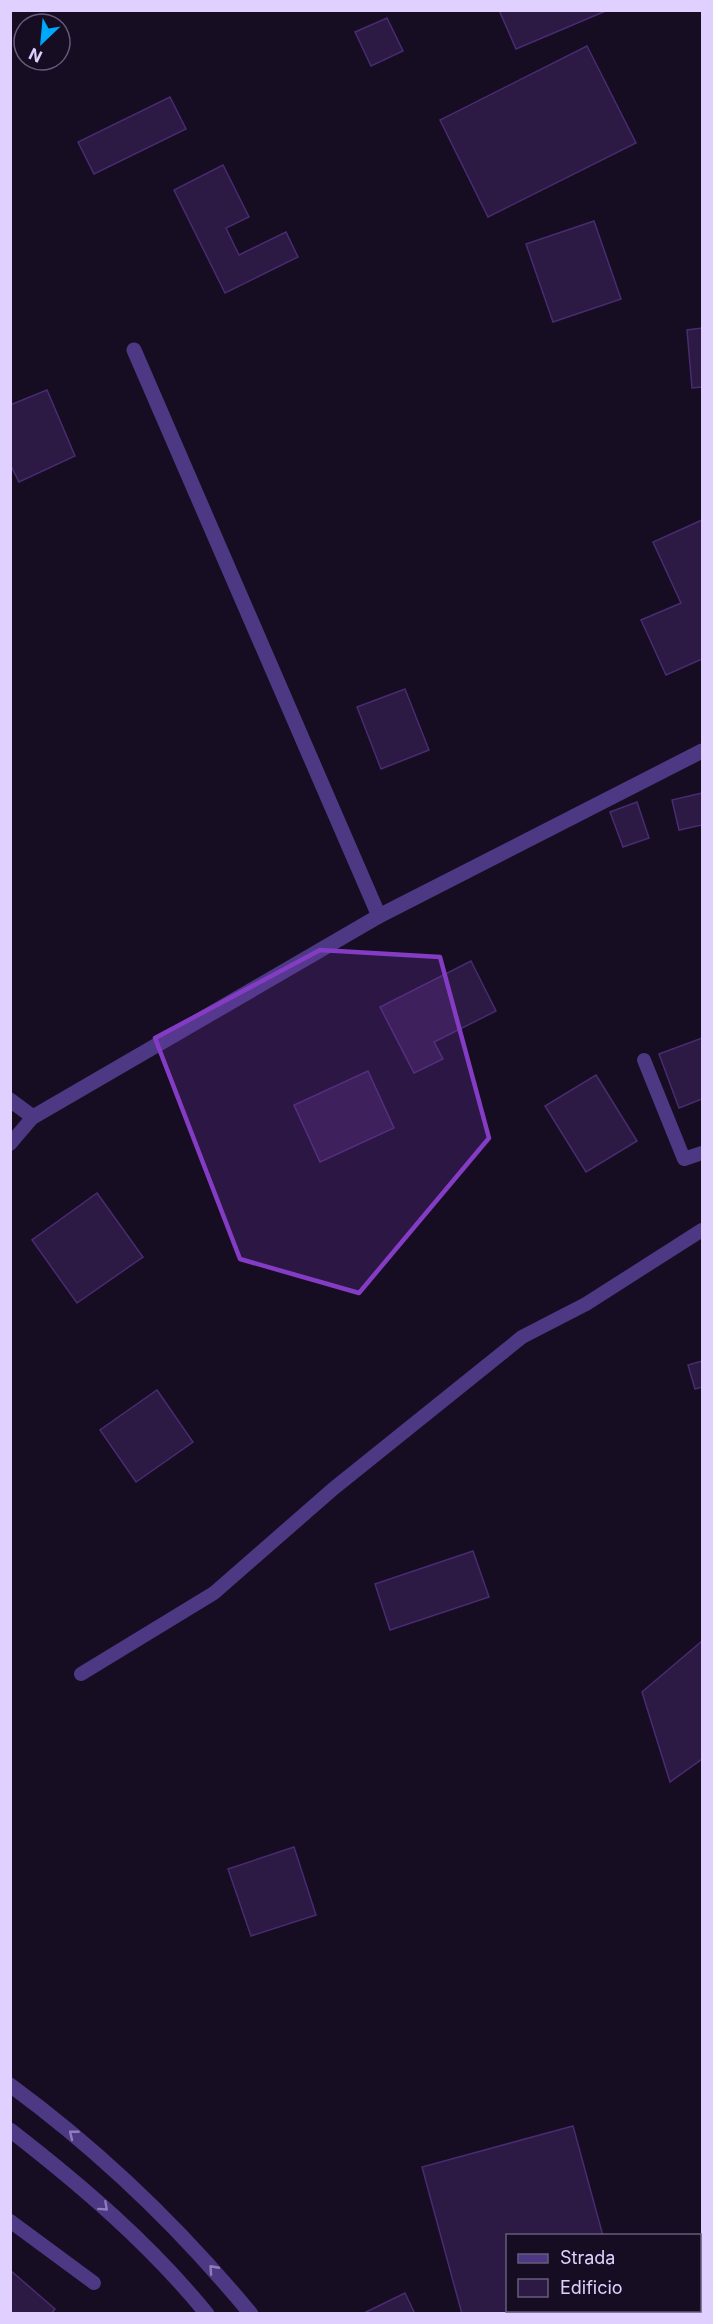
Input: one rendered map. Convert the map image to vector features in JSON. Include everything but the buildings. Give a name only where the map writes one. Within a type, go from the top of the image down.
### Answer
[{"type":"street","points":[[134,351],[379,916]]},
{"type":"street","points":[[10,1100],[33,1116],[379,916],[702,751]]},
{"type":"street","points":[[10,2085],[98,2155],[154,2206],[214,2269],[251,2313]]},
{"type":"street","points":[[10,2130],[72,2178],[136,2237],[207,2313]]},
{"type":"lane","points":[[644,1060],[684,1159],[702,1153]]},
{"type":"lane","points":[[10,1144],[33,1116]]},
{"type":"lane","points":[[81,1674],[214,1593],[333,1489],[522,1337],[586,1304],[702,1230]]},
{"type":"lane","points":[[10,2221],[94,2283]]},
{"type":"highlighted area","points":[[320,950],[440,957],[489,1138],[359,1293],[240,1259],[155,1038]]}]
